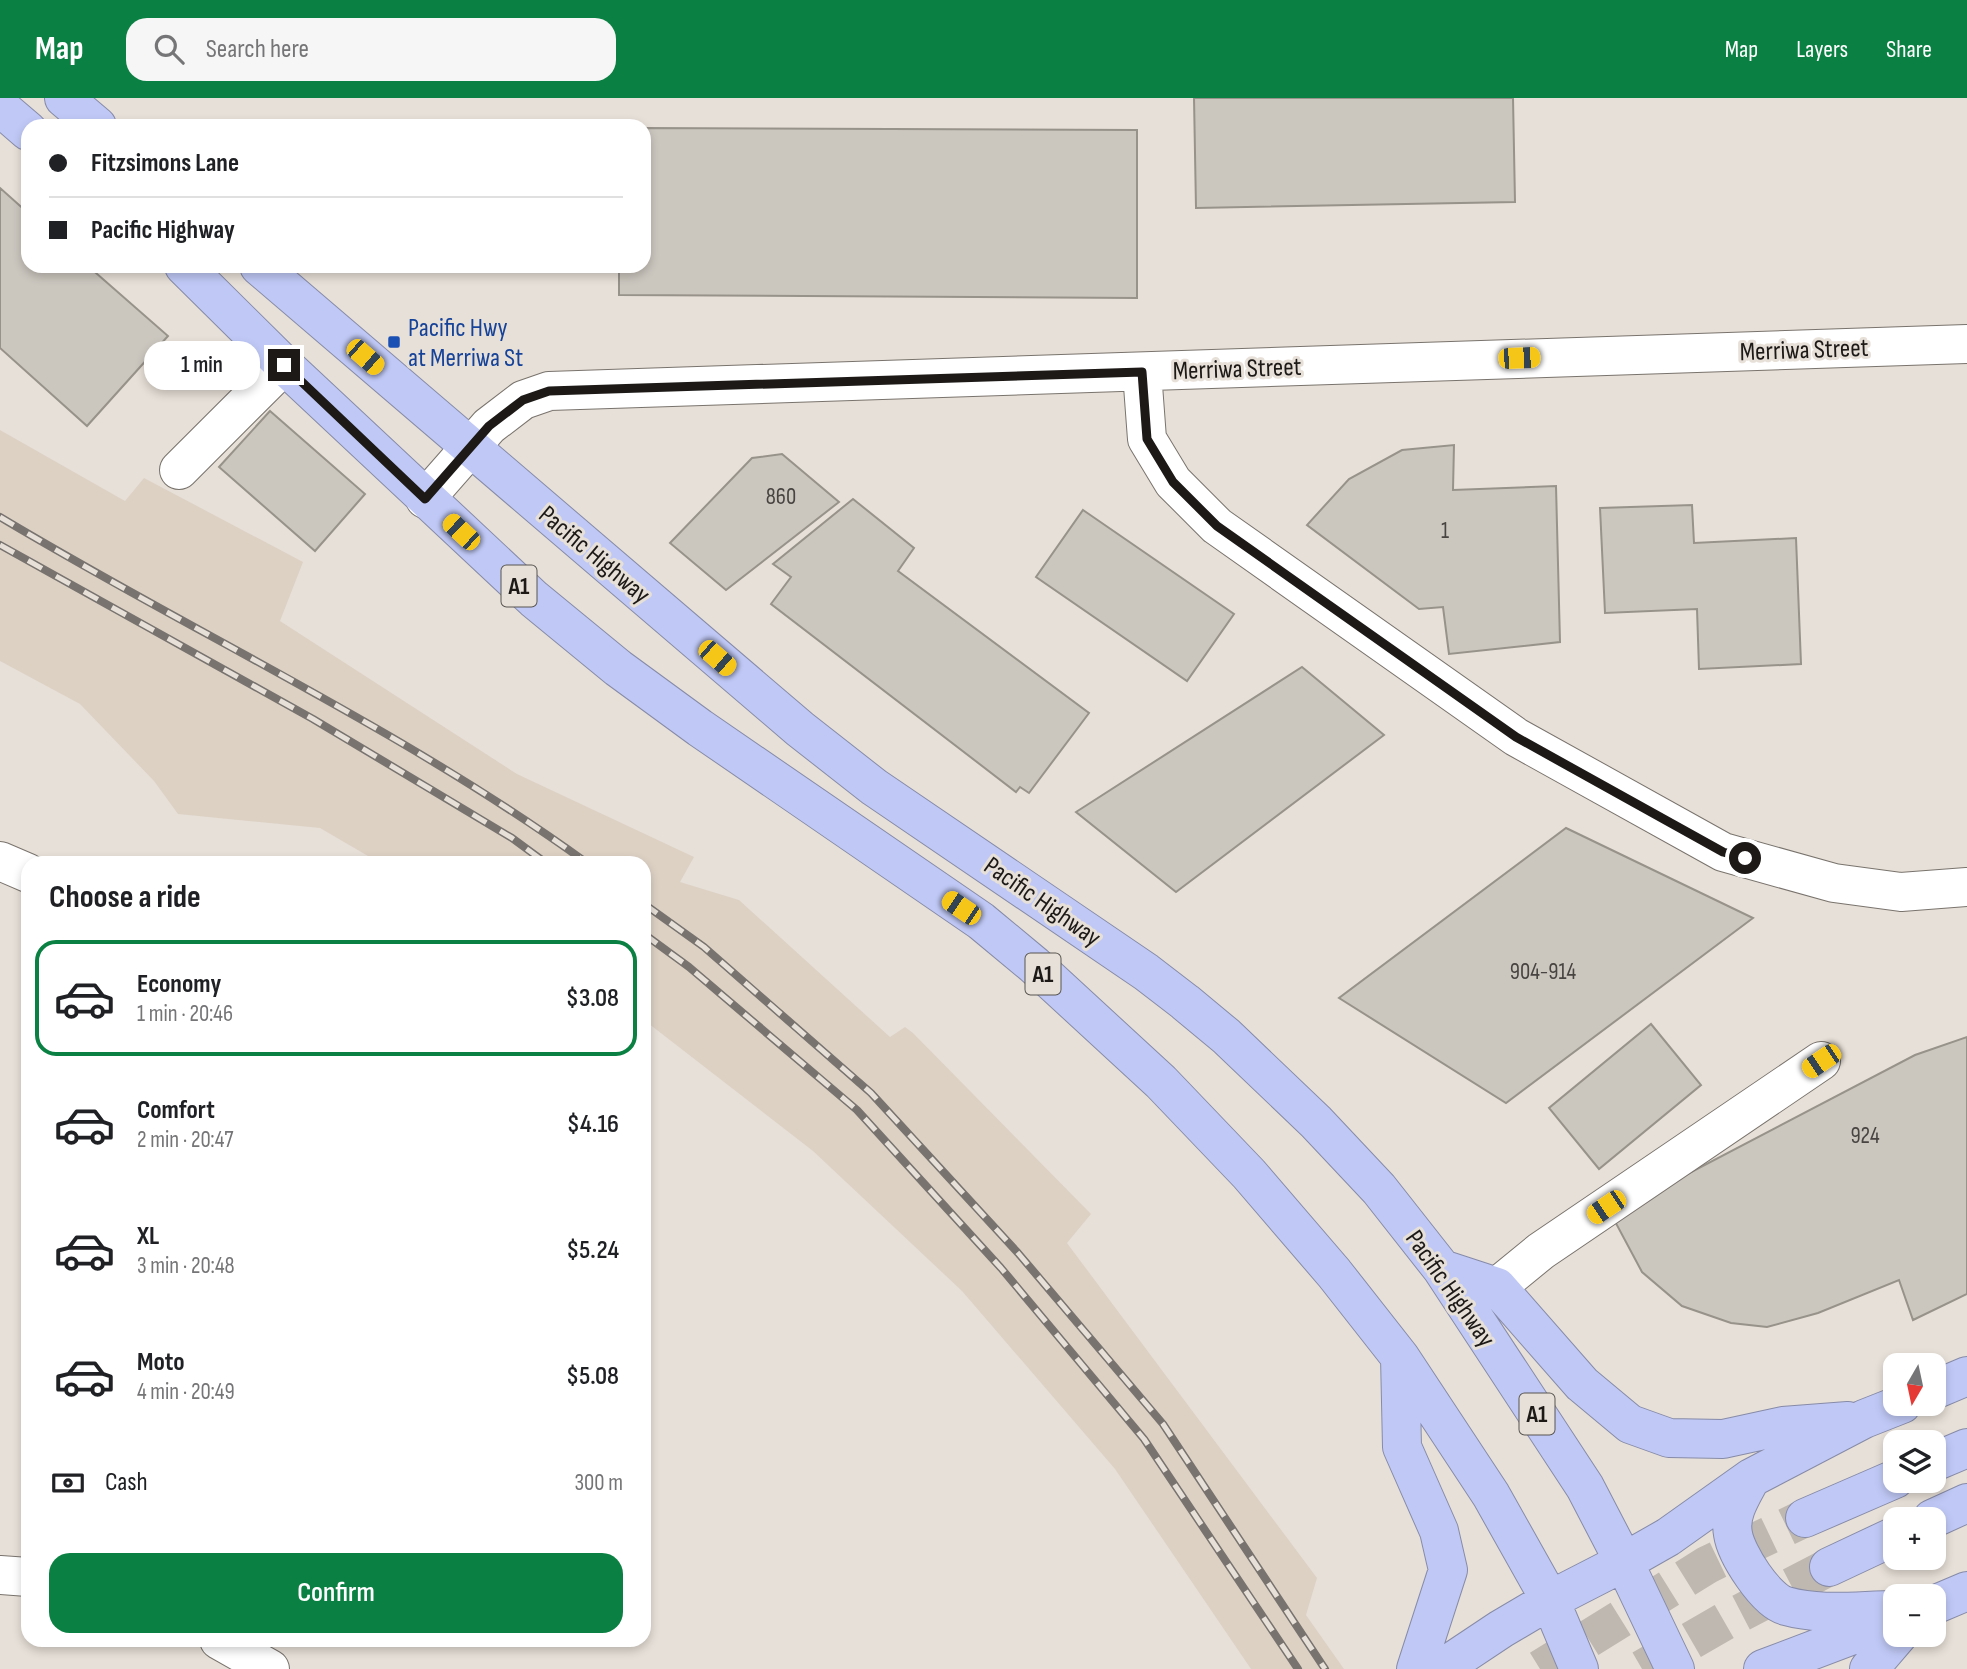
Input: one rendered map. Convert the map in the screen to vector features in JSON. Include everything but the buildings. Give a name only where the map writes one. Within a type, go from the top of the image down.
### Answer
[{"type":"highway","points":[[64,98],[89,119]]},
{"type":"highway","points":[[0,107],[21,125]]},
{"type":"highway","name":"Pacific Highway","points":[[191,273],[284,365],[534,599],[618,668],[711,736],[981,922],[1034,965],[1161,1082],[1249,1174],[1334,1273],[1400,1357],[1491,1494],[1550,1600],[1579,1669]]},
{"type":"highway","name":"Pacific Highway","points":[[267,273],[800,729],[874,787],[1146,971],[1226,1037],[1316,1122],[1379,1189],[1442,1269],[1585,1488],[1675,1669]]},
{"type":"highway","points":[[1442,1269],[1497,1287],[1582,1384],[1630,1424],[1669,1437],[1723,1439],[1783,1426],[1864,1419]]},
{"type":"highway","points":[[1400,1357],[1402,1447],[1439,1531],[1448,1570],[1416,1669]]},
{"type":"highway","points":[[1946,1385],[1967,1376]]},
{"type":"highway","points":[[1441,1669],[1550,1600],[1668,1537],[1751,1478],[1883,1412]]},
{"type":"highway","points":[[1946,1457],[1967,1448]]},
{"type":"highway","points":[[1751,1478],[1736,1505],[1732,1534],[1752,1577],[1782,1605],[1809,1611],[1883,1610]]},
{"type":"highway","points":[[1805,1518],[1883,1484]]},
{"type":"highway","points":[[1946,1513],[1967,1503]]},
{"type":"highway","points":[[1829,1567],[1883,1542]]},
{"type":"highway","points":[[1946,1600],[1967,1591]]},
{"type":"highway","points":[[1763,1669],[1883,1624]]},
{"type":"highway","points":[[1869,1669],[1888,1647]]},
{"type":"street","name":"Merriwa Street","points":[[425,499],[489,426],[523,400],[549,391],[1967,344]]},
{"type":"street","points":[[179,470],[284,365]]},
{"type":"street","points":[[1142,372],[1147,439],[1173,482],[1217,526],[1516,737],[1723,852],[1834,883],[1901,892],[1967,887]]},
{"type":"street","points":[[0,861],[21,870]]},
{"type":"street","points":[[1497,1287],[1541,1251],[1821,1061]]},
{"type":"street","points":[[0,1575],[21,1576]]},
{"type":"street","points":[[233,1647],[270,1669]]},
{"type":"shaded area","points":[[0,430],[125,501],[144,478],[303,562],[280,621],[517,774],[694,857],[680,882],[739,900],[890,1037],[905,1027],[913,1033],[1091,1214],[1067,1243],[1317,1578],[1306,1615],[1344,1669],[1251,1669],[1115,1469],[962,1291],[813,1151],[651,1025],[651,856],[368,856],[320,828],[178,814],[154,781],[80,704],[0,661]]},
{"type":"tunnel","points":[[1540,1669],[1707,1565],[1805,1518]]},
{"type":"tunnel","points":[[1642,1669],[1725,1621],[1829,1567]]},
{"type":"railway","points":[[0,517],[371,725],[517,814],[577,856]]},
{"type":"railway","points":[[0,545],[313,719],[512,838],[536,856]]},
{"type":"railway","points":[[651,909],[704,947],[871,1093],[1018,1253],[1163,1424],[1325,1669]]},
{"type":"railway","points":[[651,939],[689,967],[857,1110],[1001,1268],[1144,1439],[1298,1669]]},
{"type":"place","name":"Pacific Hwy at Merriwa St","points":[[394,342]]},
{"type":"route","points":[[284,365],[425,499],[489,426],[523,400],[549,391],[1142,372],[1147,439],[1173,482],[1217,526],[1516,737],[1723,852],[1745,858]]}]
